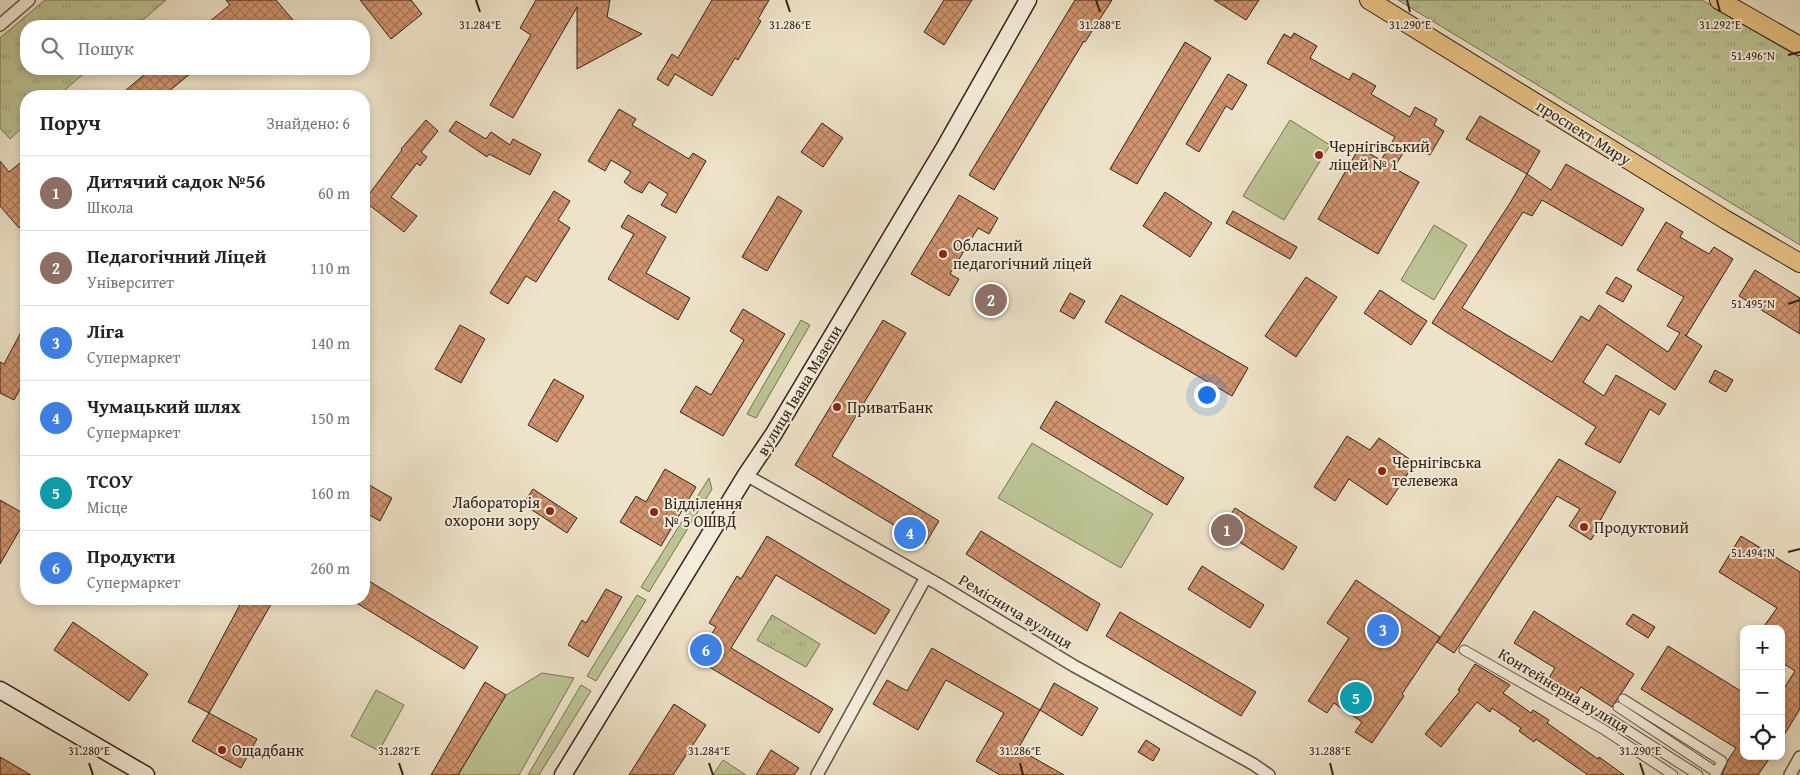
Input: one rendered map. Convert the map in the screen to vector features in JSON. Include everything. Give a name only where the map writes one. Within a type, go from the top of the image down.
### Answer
[{"type":"main road","name":"вулиця Івана Мазепи","points":[[562,775],[746,474],[773,435],[918,191],[1028,0]]},
{"type":"main road","name":"проспект Миру","points":[[1369,0],[1726,220],[1800,263]]},
{"type":"main road","points":[[1719,0],[1800,46]]},
{"type":"main road","points":[[0,690],[146,775]]},
{"type":"street","points":[[0,25],[29,0]]},
{"type":"street","name":"Реміснича вулиця","points":[[746,474],[926,577],[1074,666],[1253,764],[1269,775]]},
{"type":"street","points":[[817,775],[926,577]]},
{"type":"street","name":"Контейнерна вулиця","points":[[1464,650],[1603,729],[1673,775]]},
{"type":"street","name":"Контейнерна вулиця","points":[[1621,703],[1722,761],[1716,774]]},
{"type":"street","name":"Контейнерна вулиця","points":[[1610,718],[1698,775]]},
{"type":"street","points":[[1790,775],[1800,757]]},
{"type":"green space","points":[[45,0],[166,0],[143,20],[21,20]]},
{"type":"green space","points":[[1398,0],[1702,0],[1800,58],[1800,245]]},
{"type":"green space","points":[[20,21],[20,75],[82,75],[65,90],[20,90],[20,130],[10,139],[0,128],[0,38]]},
{"type":"green space","points":[[1290,120],[1330,145],[1284,220],[1243,196]]},
{"type":"green space","points":[[1434,225],[1467,245],[1434,300],[1401,280]]},
{"type":"green space","points":[[801,320],[810,325],[756,418],[747,414]]},
{"type":"green space","points":[[1032,443],[1153,514],[1121,568],[998,498]]},
{"type":"green space","points":[[709,478],[712,489],[649,592],[641,587]]},
{"type":"green space","points":[[637,595],[646,600],[596,681],[587,676]]},
{"type":"green space","points":[[772,615],[820,644],[806,667],[757,640]]},
{"type":"green space","points":[[542,673],[574,678],[519,775],[458,775],[506,695]]},
{"type":"green space","points":[[581,685],[591,691],[539,775],[528,775]]},
{"type":"green space","points":[[376,690],[404,705],[379,751],[351,736]]},
{"type":"green space","points":[[723,760],[746,775],[713,775]]},
{"type":"building","points":[[226,0],[276,0],[293,20],[211,20],[230,5]]},
{"type":"building","points":[[360,0],[411,0],[422,14],[391,39]]},
{"type":"building","points":[[536,0],[610,0],[607,17],[642,34],[577,69],[577,7],[513,118],[490,105],[531,35],[520,28]]},
{"type":"building","points":[[712,0],[769,0],[758,19],[761,21],[738,60],[735,58],[712,96],[675,74],[668,86],[657,79],[672,54],[678,58]]},
{"type":"building","points":[[944,0],[972,0],[944,45],[924,32]]},
{"type":"building","points":[[1075,0],[1112,0],[1084,41],[994,190],[969,175]]},
{"type":"building","points":[[1214,0],[1259,0],[1246,20]]},
{"type":"building","points":[[1294,33],[1317,46],[1310,58],[1349,80],[1353,73],[1376,86],[1371,94],[1410,117],[1415,107],[1437,119],[1434,125],[1444,131],[1430,155],[1409,143],[1394,168],[1419,182],[1378,254],[1318,219],[1359,148],[1381,160],[1395,137],[1267,63],[1284,34],[1291,38]]},
{"type":"building","points":[[1185,42],[1211,58],[1137,184],[1110,169]]},
{"type":"building","points":[[1228,74],[1247,85],[1232,110],[1226,106],[1199,152],[1186,144]]},
{"type":"building","points":[[144,75],[189,75],[170,90],[126,90]]},
{"type":"building","points":[[619,109],[636,119],[632,125],[689,159],[693,153],[706,161],[676,213],[661,205],[668,194],[649,182],[642,193],[624,182],[631,172],[611,160],[605,171],[588,161]]},
{"type":"building","points":[[1480,116],[1540,151],[1527,174],[1466,139]]},
{"type":"building","points":[[426,120],[438,131],[421,152],[427,157],[420,166],[417,163],[391,197],[417,216],[404,232],[370,206],[370,193],[401,149]]},
{"type":"building","points":[[456,121],[486,139],[491,132],[510,145],[513,139],[541,154],[530,175],[489,154],[487,157],[449,131]]},
{"type":"building","points":[[822,123],[843,138],[823,167],[801,152]]},
{"type":"building","points":[[0,161],[9,172],[20,163],[19,228],[0,206]]},
{"type":"building","points":[[1566,164],[1644,209],[1622,246],[1542,200],[1532,216],[1523,212],[1462,308],[1552,362],[1581,316],[1589,321],[1599,305],[1668,352],[1680,333],[1667,326],[1684,297],[1637,270],[1666,222],[1683,232],[1680,237],[1709,254],[1714,247],[1733,259],[1686,336],[1702,346],[1675,390],[1607,344],[1583,382],[1604,396],[1616,375],[1666,404],[1659,415],[1650,409],[1620,463],[1585,444],[1596,427],[1432,323],[1527,174],[1551,190]]},
{"type":"building","points":[[554,191],[570,201],[558,220],[570,228],[536,282],[526,276],[508,304],[490,293]]},
{"type":"building","points":[[1165,192],[1212,223],[1190,257],[1143,226]]},
{"type":"building","name":"Обласний педагогічний ліцей","points":[[959,195],[998,218],[989,234],[978,228],[950,274],[959,279],[949,296],[911,274]]},
{"type":"building","points":[[778,196],[802,211],[767,271],[742,257]]},
{"type":"building","points":[[1233,211],[1297,247],[1290,259],[1226,223]]},
{"type":"building","points":[[628,215],[666,237],[646,273],[690,298],[678,320],[608,279],[634,234],[621,227]]},
{"type":"building","points":[[1755,270],[1800,298],[1800,334],[1739,296]]},
{"type":"building","points":[[1306,277],[1337,297],[1296,357],[1265,336]]},
{"type":"building","points":[[1616,277],[1632,286],[1623,302],[1606,293]]},
{"type":"building","points":[[1380,290],[1427,321],[1411,345],[1364,313]]},
{"type":"building","points":[[1070,293],[1085,301],[1074,319],[1060,311]]},
{"type":"building","points":[[1121,295],[1248,368],[1232,396],[1105,322]]},
{"type":"building","points":[[743,309],[785,334],[723,436],[680,412],[696,386],[711,395],[744,340],[730,331]]},
{"type":"building","points":[[883,320],[906,333],[832,456],[939,521],[925,544],[795,465]]},
{"type":"building","points":[[460,325],[485,339],[461,383],[435,369]]},
{"type":"building","points":[[20,334],[20,389],[14,400],[0,393],[0,362],[4,364]]},
{"type":"building","points":[[1715,370],[1733,380],[1726,392],[1709,382]]},
{"type":"building","points":[[554,379],[584,396],[557,442],[528,425]]},
{"type":"building","points":[[1056,401],[1184,478],[1167,505],[1040,428]]},
{"type":"building","points":[[1347,436],[1370,450],[1379,438],[1415,463],[1387,505],[1349,479],[1335,501],[1314,487]]},
{"type":"building","points":[[1559,459],[1616,492],[1597,526],[1599,527],[1591,540],[1569,526],[1580,509],[1557,496],[1454,653],[1437,642]]},
{"type":"building","name":"Відділення № 5 ОШВД","points":[[665,469],[696,487],[661,546],[620,522],[636,496],[646,502]]},
{"type":"building","points":[[370,485],[392,498],[380,521],[370,515]]},
{"type":"building","name":"Лабораторія охорони зору","points":[[533,489],[577,518],[567,533],[523,504]]},
{"type":"building","points":[[0,500],[20,512],[20,529],[0,564]]},
{"type":"building","points":[[1235,508],[1297,547],[1283,570],[1221,530]]},
{"type":"building","points":[[981,531],[1100,604],[1087,631],[966,554]]},
{"type":"building","points":[[767,536],[890,610],[875,634],[776,575],[731,648],[833,709],[819,733],[696,659],[716,627],[709,623],[737,576],[741,579]]},
{"type":"building","points":[[1741,536],[1800,572],[1800,709],[1785,733],[1785,687],[1795,671],[1785,665],[1785,625],[1765,625],[1777,608],[1719,572]]},
{"type":"building","points":[[1202,566],[1264,605],[1250,628],[1188,589]]},
{"type":"building","points":[[1356,580],[1440,637],[1402,694],[1404,696],[1372,743],[1355,732],[1362,722],[1334,703],[1327,713],[1308,701],[1349,638],[1327,623]]},
{"type":"building","points":[[370,582],[478,647],[464,669],[360,605],[370,605]]},
{"type":"building","points":[[606,589],[622,597],[588,657],[568,645],[582,620],[586,623]]},
{"type":"building","points":[[240,605],[271,605],[209,713],[188,702]]},
{"type":"building","points":[[1534,611],[1634,674],[1612,707],[1581,687],[1576,695],[1549,678],[1555,668],[1514,643]]},
{"type":"building","points":[[1120,612],[1256,692],[1241,716],[1106,636]]},
{"type":"building","points":[[1633,614],[1655,627],[1648,638],[1626,624]]},
{"type":"building","points":[[73,622],[148,674],[129,701],[54,650]]},
{"type":"building","points":[[1668,646],[1740,691],[1740,760],[1768,760],[1758,775],[1722,775],[1728,760],[1736,748],[1641,689]]},
{"type":"building","points":[[932,648],[1040,710],[1018,749],[1064,775],[1000,775],[976,761],[1004,713],[946,680],[918,730],[873,704],[887,680],[907,691]]},
{"type":"building","points":[[1475,664],[1510,685],[1503,693],[1531,713],[1533,710],[1549,720],[1547,723],[1624,775],[1588,775],[1536,739],[1534,742],[1519,731],[1521,728],[1492,708],[1490,712],[1477,702],[1441,747],[1425,734],[1460,691],[1458,690]]},
{"type":"building","points":[[485,682],[506,695],[458,775],[431,775]]},
{"type":"building","points":[[1054,683],[1098,708],[1082,736],[1040,710]]},
{"type":"building","points":[[674,704],[706,725],[673,775],[629,775]]},
{"type":"building","points":[[209,713],[257,739],[241,768],[192,741]]},
{"type":"building","points":[[1146,740],[1160,749],[1153,761],[1138,752]]},
{"type":"building","points":[[771,750],[799,768],[794,775],[756,775]]},
{"type":"building","points":[[0,757],[31,775],[0,775]]},
{"type":"place","name":"Чернігівський ліцей № 1","points":[[1319,155]]},
{"type":"place","name":"Обласний педагогічний ліцей","points":[[943,254]]},
{"type":"place","name":"Педагогічний Ліцей","points":[[991,300]]},
{"type":"place","name":"ПриватБанк","points":[[837,407]]},
{"type":"place","name":"Чернігівська телевежа","points":[[1382,471]]},
{"type":"place","name":"Лабораторія охорони зору","points":[[550,511]]},
{"type":"place","name":"Відділення № 5 ОШВД","points":[[654,512]]},
{"type":"place","name":"Продуктовий","points":[[1584,527]]},
{"type":"place","name":"Дитячий садок №56","points":[[1227,530]]},
{"type":"place","name":"Чумацький шлях","points":[[910,533]]},
{"type":"place","name":"Ліга","points":[[1383,630]]},
{"type":"place","name":"Продукти","points":[[706,650]]},
{"type":"place","name":"ТСОУ","points":[[1356,698]]},
{"type":"place","name":"Ощадбанк","points":[[222,750]]}]
